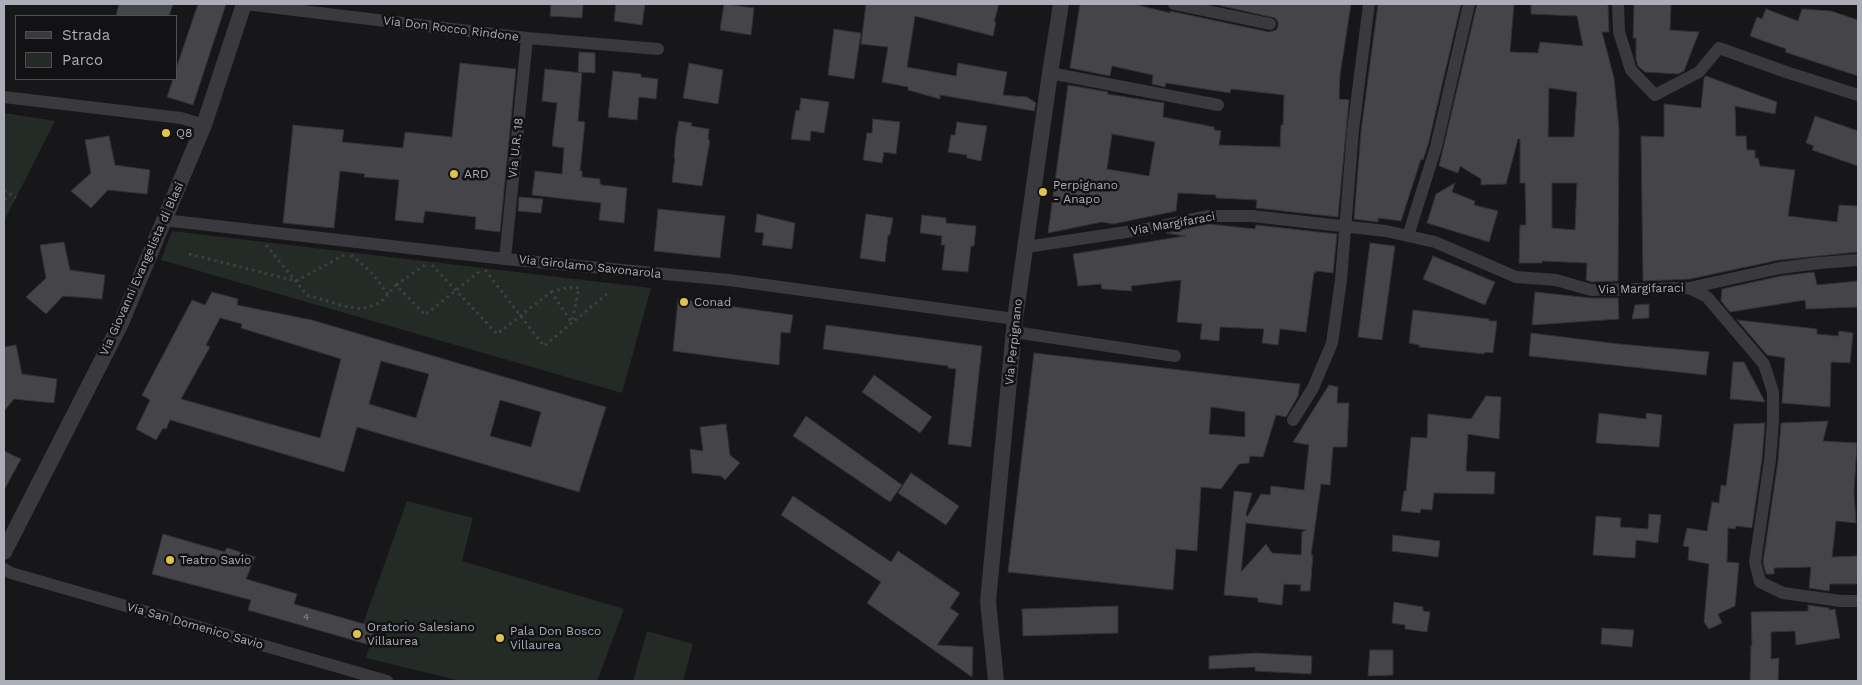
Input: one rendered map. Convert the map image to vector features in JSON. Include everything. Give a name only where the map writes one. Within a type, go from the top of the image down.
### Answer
[{"type":"street","name":"Via Don Rocco Rindone","points":[[245,4],[527,38],[658,49]]},
{"type":"street","name":"Via Giovanni Evangelista di Blasi","points":[[4,552],[121,323],[204,126],[245,4]]},
{"type":"street","name":"Via Perpignano","points":[[996,681],[988,601],[1015,325],[1061,4]]},
{"type":"street","points":[[1174,4],[1270,24]]},
{"type":"street","points":[[1293,420],[1313,388],[1332,343],[1341,280],[1353,130],[1369,4]]},
{"type":"street","points":[[1408,236],[1436,147],[1469,4]]},
{"type":"street","points":[[1618,4],[1619,32],[1631,70],[1655,95],[1699,72],[1719,48],[1858,95]]},
{"type":"street","name":"Via U.R. 18","points":[[505,259],[527,38]]},
{"type":"street","points":[[1050,73],[1218,105]]},
{"type":"street","points":[[4,97],[181,118],[204,126]]},
{"type":"street","name":"Via Margifaraci","points":[[1026,247],[1146,229],[1207,216],[1252,216],[1386,231],[1435,242],[1516,277],[1556,280],[1591,290],[1689,288],[1707,298],[1764,364],[1773,392],[1774,421],[1770,460],[1754,562],[1760,582],[1783,593],[1841,601],[1858,601]]},
{"type":"street","name":"Via Girolamo Savonarola","points":[[164,220],[505,259],[729,280],[1015,325],[1175,356]]},
{"type":"street","points":[[1689,288],[1780,268],[1858,260]]},
{"type":"street","name":"Via San Domenico Savio","points":[[4,569],[11,574],[387,681]]},
{"type":"path","points":[[4,190],[10,196],[16,198]]},
{"type":"path","points":[[4,199],[10,196]]},
{"type":"path","points":[[264,242],[307,295],[344,306],[361,309],[380,303],[396,285],[429,262],[497,334],[507,324],[521,317],[551,292],[568,287],[579,288],[572,323]]},
{"type":"path","points":[[189,254],[296,280],[348,252],[370,271],[388,294]]},
{"type":"path","points":[[396,285],[425,314],[483,268],[544,346],[608,293]]},
{"type":"path","points":[[551,292],[572,323]]},
{"type":"green space","points":[[4,113],[55,121],[4,221]]},
{"type":"green space","points":[[172,231],[651,288],[622,393],[161,260]]},
{"type":"green space","points":[[407,501],[473,518],[462,561],[624,609],[597,681],[461,681],[366,658],[375,628],[363,624]]},
{"type":"green space","points":[[647,631],[693,644],[683,681],[633,681]]},
{"type":"building","points":[[119,4],[173,4],[169,15],[116,15]]},
{"type":"building","points":[[198,4],[226,4],[193,105],[167,97],[173,80],[178,80],[178,63]]},
{"type":"building","points":[[551,4],[583,4],[582,18],[550,16]]},
{"type":"building","points":[[616,4],[645,4],[642,25],[614,21]]},
{"type":"building","points":[[724,4],[754,8],[751,35],[720,30]]},
{"type":"building","points":[[866,4],[999,4],[994,22],[996,22],[993,36],[915,16],[907,67],[956,76],[958,63],[1007,72],[1003,95],[1027,97],[1036,103],[1034,111],[940,95],[940,99],[908,90],[908,87],[882,82],[888,47],[861,44]]},
{"type":"building","points":[[1080,4],[1134,4],[1170,13],[1170,11],[1269,32],[1276,30],[1278,26],[1275,18],[1213,4],[1351,4],[1340,75],[1339,99],[1349,100],[1338,217],[1256,208],[1257,200],[1216,198],[1216,195],[1178,193],[1176,211],[1113,224],[1102,222],[1048,233],[1068,85],[1108,92],[1107,94],[1164,103],[1163,117],[1214,127],[1214,130],[1221,131],[1219,145],[1280,147],[1281,125],[1283,125],[1284,95],[1231,89],[1230,93],[1166,83],[1165,87],[1152,84],[1153,75],[1112,66],[1110,76],[1070,68]],"holes":[[[1112,134],[1155,142],[1149,176],[1107,169]]]},
{"type":"building","points":[[1378,4],[1461,4],[1428,145],[1423,160],[1421,159],[1401,221],[1378,218],[1378,222],[1354,219],[1361,131]]},
{"type":"building","points":[[1477,4],[1514,4],[1510,52],[1538,53],[1540,42],[1583,46],[1577,16],[1531,14],[1531,4],[1608,4],[1609,32],[1602,32],[1614,78],[1619,129],[1618,281],[1592,282],[1586,280],[1587,263],[1542,261],[1542,263],[1519,263],[1520,225],[1526,225],[1525,183],[1520,183],[1520,139],[1518,139],[1506,184],[1481,185],[1481,179],[1460,166],[1458,173],[1439,166]],"holes":[[[1549,88],[1577,92],[1574,137],[1548,137]],[[1552,183],[1577,183],[1575,230],[1552,228]]]},
{"type":"building","points":[[1634,4],[1671,4],[1670,30],[1699,32],[1684,71],[1678,74],[1645,72],[1638,66],[1636,38],[1633,38]]},
{"type":"building","points":[[1766,9],[1798,21],[1802,9],[1831,11],[1858,20],[1858,76],[1785,52],[1786,49],[1750,36],[1757,17],[1762,19]]},
{"type":"building","points":[[834,29],[861,33],[854,79],[828,75]]},
{"type":"building","points":[[579,52],[595,53],[595,73],[578,72]]},
{"type":"building","name":"ARD","points":[[460,63],[516,69],[500,232],[475,229],[476,217],[425,211],[423,223],[395,220],[399,180],[364,177],[365,174],[340,171],[334,228],[283,223],[293,125],[344,130],[342,142],[403,148],[405,132],[452,137]]},
{"type":"building","points":[[689,63],[723,70],[718,104],[683,98]]},
{"type":"building","points":[[545,69],[582,73],[578,121],[585,122],[580,171],[582,171],[582,177],[600,179],[600,184],[602,185],[627,188],[624,223],[599,220],[601,203],[532,195],[535,171],[562,174],[564,148],[552,146],[557,103],[542,101]]},
{"type":"building","points":[[613,71],[641,74],[641,77],[658,79],[656,99],[639,97],[637,120],[608,117]]},
{"type":"building","points":[[1706,76],[1777,102],[1775,114],[1735,106],[1736,136],[1746,136],[1747,150],[1755,150],[1755,158],[1758,158],[1760,166],[1795,170],[1788,216],[1837,222],[1839,205],[1858,206],[1858,252],[1779,260],[1690,279],[1643,281],[1641,136],[1664,137],[1664,104],[1701,108],[1704,78]]},
{"type":"building","points":[[801,98],[829,102],[824,133],[811,131],[810,141],[791,139],[796,110],[799,111]]},
{"type":"building","points":[[1815,116],[1858,131],[1858,166],[1812,150],[1814,146],[1806,143]]},
{"type":"building","points":[[873,119],[900,122],[896,154],[884,152],[882,163],[863,160],[867,133],[872,133]]},
{"type":"building","points":[[679,121],[692,123],[691,126],[709,129],[708,140],[710,140],[702,186],[672,182]]},
{"type":"building","points":[[957,122],[987,126],[981,161],[967,158],[967,155],[948,152],[951,135],[955,135]]},
{"type":"building","points":[[109,136],[115,165],[150,170],[147,194],[108,190],[91,208],[71,191],[91,173],[85,140]]},
{"type":"building","points":[[1455,183],[1452,192],[1475,201],[1474,205],[1498,211],[1489,242],[1427,223],[1436,194]]},
{"type":"building","points":[[519,197],[543,199],[541,213],[518,211]]},
{"type":"building","points":[[658,209],[725,216],[720,258],[654,251]]},
{"type":"building","points":[[757,214],[795,223],[792,249],[762,245],[764,233],[755,232]]},
{"type":"building","points":[[866,214],[893,218],[890,235],[888,235],[885,262],[860,258]]},
{"type":"building","points":[[922,215],[946,218],[946,223],[976,226],[968,272],[942,270],[945,245],[941,245],[942,236],[920,233]]},
{"type":"building","points":[[1208,224],[1255,229],[1256,225],[1337,234],[1333,273],[1314,272],[1306,332],[1280,329],[1278,345],[1262,343],[1264,329],[1220,327],[1219,341],[1200,339],[1202,324],[1177,322],[1181,280],[1131,286],[1132,291],[1102,289],[1101,284],[1078,286],[1073,254],[1185,236],[1166,233]]},
{"type":"building","points":[[64,242],[70,270],[105,275],[102,299],[63,296],[46,314],[26,297],[46,278],[40,245]]},
{"type":"building","points":[[1370,243],[1395,246],[1382,340],[1358,337]]},
{"type":"building","points":[[1433,256],[1495,282],[1485,305],[1423,279]]},
{"type":"building","points":[[1814,272],[1817,285],[1858,281],[1858,307],[1806,309],[1805,300],[1730,312],[1721,301],[1722,289],[1781,276]]},
{"type":"building","points":[[212,292],[238,299],[237,305],[312,320],[606,407],[579,492],[357,427],[344,472],[170,420],[166,429],[163,428],[156,440],[136,429],[150,400],[142,395],[192,300],[205,305]],"holes":[[[220,318],[242,324],[241,328],[341,359],[320,438],[181,399],[210,347],[206,345]],[[381,361],[429,374],[416,418],[369,404]],[[500,400],[541,412],[531,447],[490,436]]]},
{"type":"building","points":[[1535,292],[1591,298],[1618,298],[1619,319],[1532,325]]},
{"type":"building","points":[[678,299],[793,315],[790,333],[781,332],[779,365],[673,351]]},
{"type":"building","points":[[1649,304],[1649,318],[1632,319],[1635,305]]},
{"type":"building","points":[[1413,310],[1497,321],[1493,353],[1485,352],[1484,354],[1419,347],[1419,345],[1409,343]]},
{"type":"building","points":[[1737,320],[1817,329],[1817,334],[1838,336],[1839,331],[1853,333],[1850,363],[1831,362],[1830,407],[1782,403],[1785,358],[1767,355]]},
{"type":"building","points":[[826,325],[982,346],[971,447],[948,444],[956,369],[948,368],[948,366],[823,349]]},
{"type":"building","points":[[1531,333],[1619,344],[1709,352],[1706,375],[1529,356]]},
{"type":"building","points":[[16,345],[22,374],[57,379],[54,403],[14,399],[4,411],[4,347]]},
{"type":"building","points":[[1034,353],[1300,384],[1298,396],[1286,417],[1276,415],[1263,457],[1250,456],[1249,463],[1239,464],[1221,489],[1201,487],[1197,551],[1176,549],[1173,590],[1008,572]],"holes":[[[1211,407],[1245,412],[1245,437],[1209,434]]]},
{"type":"building","points":[[1733,362],[1744,362],[1765,402],[1730,399]]},
{"type":"building","points":[[874,375],[932,417],[920,433],[862,392]]},
{"type":"building","points":[[1329,385],[1338,387],[1337,403],[1349,403],[1347,447],[1333,447],[1330,485],[1321,484],[1311,555],[1313,555],[1310,591],[1300,591],[1301,585],[1284,584],[1282,605],[1258,602],[1258,598],[1224,595],[1234,491],[1252,493],[1246,514],[1247,517],[1261,494],[1270,495],[1271,486],[1304,490],[1309,445],[1293,442]],"holes":[[[1246,523],[1306,530],[1302,532],[1301,555],[1272,553],[1266,544],[1241,572]]]},
{"type":"building","points":[[1486,396],[1501,397],[1499,439],[1468,434],[1466,471],[1495,472],[1494,494],[1434,493],[1432,510],[1421,509],[1420,513],[1401,511],[1404,491],[1406,491],[1411,437],[1427,438],[1428,414],[1471,419]]},
{"type":"building","points":[[1599,413],[1646,419],[1646,413],[1662,415],[1659,447],[1596,443]]},
{"type":"building","points":[[806,416],[902,485],[890,502],[793,436]]},
{"type":"building","points":[[1828,421],[1823,441],[1857,443],[1854,492],[1856,523],[1836,521],[1832,557],[1858,556],[1858,584],[1830,584],[1829,591],[1809,588],[1811,567],[1774,568],[1774,574],[1766,574],[1763,562],[1778,461],[1781,423]]},
{"type":"building","points":[[1765,423],[1752,528],[1736,526],[1735,529],[1728,528],[1727,562],[1739,563],[1735,606],[1718,614],[1722,623],[1709,629],[1704,622],[1709,564],[1688,560],[1689,547],[1683,546],[1687,528],[1707,531],[1712,502],[1719,503],[1721,485],[1726,486],[1734,424]]},
{"type":"building","points":[[726,424],[730,455],[740,463],[725,480],[721,476],[692,473],[690,449],[703,451],[700,427]]},
{"type":"building","points":[[4,451],[21,459],[4,490]]},
{"type":"building","points":[[911,473],[959,506],[946,525],[898,493]]},
{"type":"building","points":[[793,496],[891,562],[898,551],[960,593],[950,608],[959,614],[937,645],[973,647],[972,677],[867,603],[881,582],[781,515]]},
{"type":"building","points":[[1649,514],[1661,515],[1658,543],[1636,540],[1635,558],[1593,555],[1596,516],[1621,518],[1620,527],[1648,529]]},
{"type":"building","points":[[163,534],[225,552],[228,548],[255,557],[246,579],[297,594],[294,604],[375,627],[370,645],[248,610],[251,600],[152,574]]},
{"type":"building","points":[[1393,535],[1440,541],[1438,557],[1392,551]]},
{"type":"building","points":[[1394,602],[1423,607],[1423,611],[1430,612],[1427,632],[1405,629],[1405,625],[1392,623]]},
{"type":"building","points":[[1808,605],[1829,608],[1829,610],[1835,609],[1840,638],[1796,645],[1795,631],[1771,632],[1771,659],[1779,658],[1778,681],[1750,681],[1751,612],[1808,611]]},
{"type":"building","points":[[1118,606],[1118,633],[1023,636],[1022,609]]},
{"type":"building","points":[[1602,628],[1634,630],[1632,647],[1601,644]]},
{"type":"building","points":[[1370,650],[1393,650],[1393,675],[1368,676]]},
{"type":"building","points":[[1256,653],[1312,656],[1311,674],[1255,671],[1255,667],[1209,669],[1209,656]]},
{"type":"place","name":"Q8","points":[[166,133]]},
{"type":"place","name":"ARD","points":[[454,174]]},
{"type":"place","name":"Perpignano - Anapo","points":[[1043,192]]},
{"type":"place","name":"Conad","points":[[684,302]]},
{"type":"place","name":"Teatro Savio","points":[[170,560]]},
{"type":"place","name":"Oratorio Salesiano Villaurea","points":[[357,634]]},
{"type":"place","name":"Pala Don Bosco Villaurea","points":[[500,638]]}]
